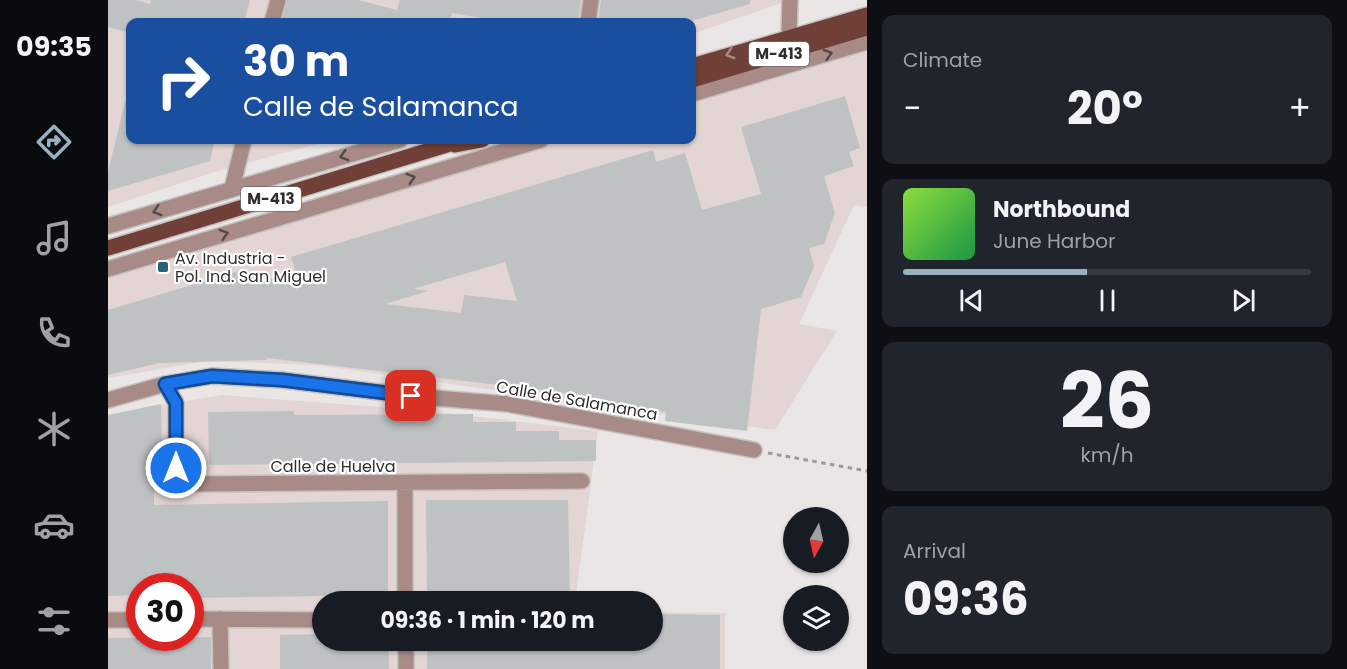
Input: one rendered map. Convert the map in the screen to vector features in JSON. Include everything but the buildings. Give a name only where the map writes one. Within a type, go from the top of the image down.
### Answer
[{"type":"main road","name":"M-413","points":[[696,65],[867,15]]},
{"type":"main road","name":"M-413","points":[[696,79],[867,28]]},
{"type":"main road","name":"M-413","points":[[108,248],[452,144]]},
{"type":"main road","name":"M-413","points":[[435,150],[463,144]]},
{"type":"street","points":[[273,18],[278,0]]},
{"type":"street","points":[[589,18],[591,0]]},
{"type":"street","points":[[789,37],[793,1]]},
{"type":"street","points":[[696,93],[867,42]]},
{"type":"street","points":[[232,188],[243,144]]},
{"type":"street","points":[[108,226],[386,144]]},
{"type":"street","points":[[108,269],[528,144]]},
{"type":"street","name":"Calle de Salamanca","points":[[108,400],[165,384],[224,377],[508,404],[754,450]]},
{"type":"street","name":"Calle de Huelva","points":[[165,384],[176,403],[176,468],[196,484],[582,481]]},
{"type":"street","points":[[405,484],[405,591]]},
{"type":"street","points":[[204,619],[312,620]]},
{"type":"street","points":[[220,619],[222,669]]},
{"type":"street","points":[[108,620],[126,620]]},
{"type":"street","points":[[406,651],[406,669]]},
{"type":"path","points":[[754,450],[867,471]]},
{"type":"shaded area","points":[[108,0],[790,0],[696,33],[696,18],[126,18],[126,144],[316,144],[214,172],[108,207]]},
{"type":"shaded area","points":[[867,52],[867,207],[854,205],[799,324],[837,331],[775,430],[317,365],[206,361],[108,378],[108,274],[547,144],[696,144],[696,101]]},
{"type":"shaded area","points":[[222,395],[420,410],[598,431],[576,591],[312,591],[312,651],[663,651],[663,612],[725,613],[725,669],[108,669],[108,415]]},
{"type":"place","name":"Av. Industria - Pol. Ind. San Miguel","points":[[163,267]]},
{"type":"route","points":[[176,468],[176,403],[165,384],[212,376],[282,380],[411,396]]}]
